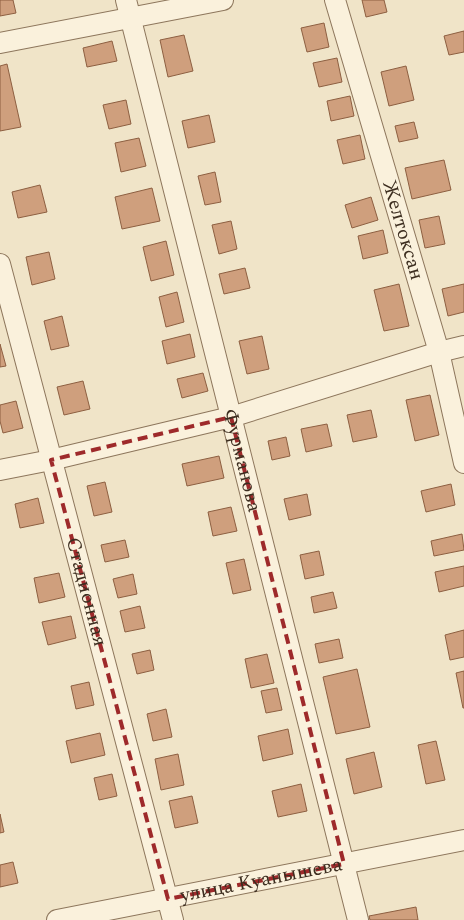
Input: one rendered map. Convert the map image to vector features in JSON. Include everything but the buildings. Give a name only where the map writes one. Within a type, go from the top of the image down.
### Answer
[{"type":"street","points":[[0,43],[128,9],[223,0]]},
{"type":"street","name":"Желтоксан","points":[[335,0],[439,352],[464,463]]},
{"type":"street","name":"Фурманова","points":[[128,9],[358,920]]},
{"type":"street","name":"Стадионная","points":[[0,264],[173,920]]},
{"type":"street","points":[[0,470],[51,460],[231,417],[439,352],[464,346]]},
{"type":"street","name":"улица Куанышева","points":[[57,920],[464,840]]},
{"type":"highlighted area","points":[[231,417],[344,864],[168,899],[51,460]]}]
